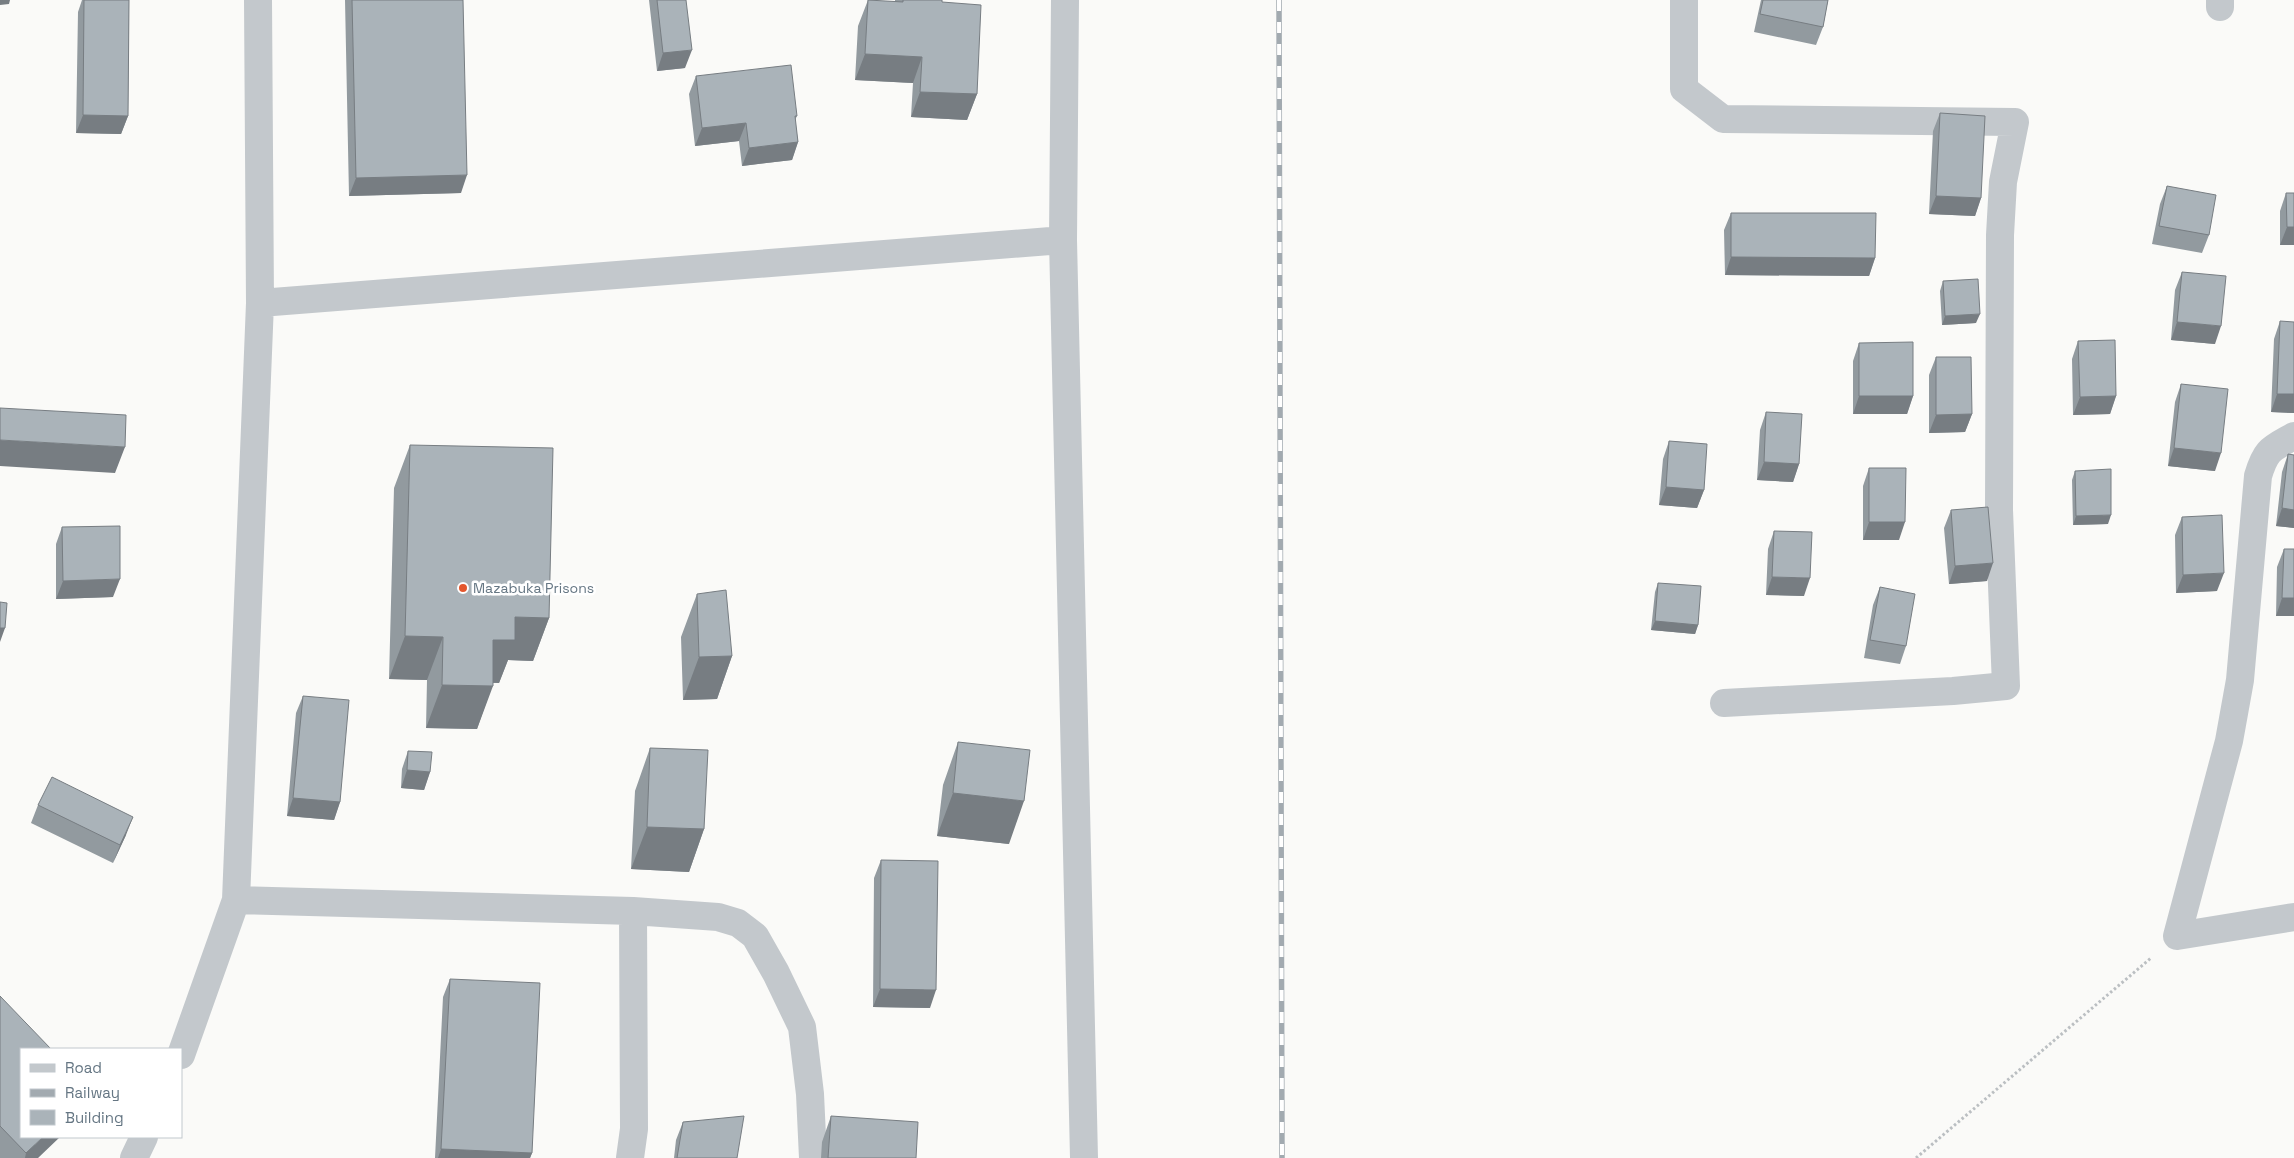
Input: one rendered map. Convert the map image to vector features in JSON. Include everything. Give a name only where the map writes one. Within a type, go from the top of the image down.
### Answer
[{"type":"street","points":[[182,1052],[236,900],[260,303],[258,0]]},
{"type":"street","points":[[1065,0],[1063,240],[1084,1158]]},
{"type":"street","points":[[1684,0],[1684,89],[1723,119],[2015,122],[2003,182],[2000,235],[1999,510],[2006,686],[1953,691],[1724,702]]},
{"type":"street","points":[[260,303],[1063,240]]},
{"type":"street","points":[[2294,436],[2274,448],[2264,457],[2258,476],[2238,689],[2228,741],[2177,936],[2294,917]]},
{"type":"street","points":[[236,900],[633,911],[718,917],[738,922],[755,936],[776,973],[802,1027],[810,1094],[813,1158]]},
{"type":"street","points":[[630,1158],[634,1128],[633,911]]},
{"type":"street","points":[[134,1158],[144,1138]]},
{"type":"path","points":[[1916,1158],[2177,936]]},
{"type":"building","points":[[84,0],[129,0],[128,116],[83,115]]},
{"type":"building","points":[[352,0],[463,0],[467,175],[356,178]]},
{"type":"building","points":[[657,0],[686,0],[692,50],[663,53]]},
{"type":"building","points":[[868,0],[903,2],[903,0],[942,0],[942,2],[981,5],[977,94],[920,92],[922,57],[865,54]]},
{"type":"building","points":[[1763,0],[1828,0],[1823,27],[1760,14]]},
{"type":"building","points":[[791,65],[798,142],[749,148],[746,123],[702,128],[696,76]]},
{"type":"building","points":[[1940,113],[1985,116],[1981,198],[1936,196]]},
{"type":"building","points":[[2167,186],[2216,195],[2209,235],[2159,226]]},
{"type":"building","points":[[2286,193],[2294,193],[2294,227],[2287,227]]},
{"type":"building","points":[[1731,213],[1876,213],[1875,258],[1731,257]]},
{"type":"building","points":[[2182,272],[2226,276],[2221,326],[2177,322]]},
{"type":"building","points":[[1978,279],[1980,314],[1945,316],[1943,281]]},
{"type":"building","points":[[2280,321],[2294,322],[2294,394],[2277,394]]},
{"type":"building","points":[[2115,340],[2116,396],[2080,397],[2078,341]]},
{"type":"building","points":[[1913,342],[1913,396],[1859,396],[1859,343]]},
{"type":"building","points":[[1936,357],[1971,357],[1972,414],[1936,415]]},
{"type":"building","points":[[2181,384],[2228,389],[2221,453],[2174,448]]},
{"type":"building","points":[[0,408],[126,415],[125,447],[0,440]]},
{"type":"building","points":[[1766,412],[1802,414],[1799,464],[1764,462]]},
{"type":"building","points":[[1669,441],[1707,444],[1704,490],[1666,487]]},
{"type":"building","name":"Mazabuka Prisons","points":[[410,445],[553,448],[549,618],[515,617],[515,640],[493,640],[493,686],[442,685],[443,637],[405,636]]},
{"type":"building","points":[[2288,454],[2294,455],[2294,510],[2282,508]]},
{"type":"building","points":[[1869,468],[1906,468],[1905,522],[1869,522]]},
{"type":"building","points":[[2111,469],[2111,515],[2076,516],[2075,471]]},
{"type":"building","points":[[1988,507],[1993,563],[1955,566],[1951,510]]},
{"type":"building","points":[[2222,515],[2224,573],[2183,575],[2182,517]]},
{"type":"building","points":[[120,526],[120,579],[63,581],[62,527]]},
{"type":"building","points":[[1774,531],[1812,532],[1810,578],[1772,577]]},
{"type":"building","points":[[2284,549],[2294,549],[2294,598],[2282,598]]},
{"type":"building","points":[[1658,583],[1701,586],[1698,625],[1655,621]]},
{"type":"building","points":[[1880,587],[1915,594],[1906,646],[1870,640]]},
{"type":"building","points":[[726,590],[732,656],[699,657],[697,594]]},
{"type":"building","points":[[0,602],[7,603],[5,628],[0,628]]},
{"type":"building","points":[[303,696],[349,700],[340,802],[293,798]]},
{"type":"building","points":[[958,742],[1030,750],[1024,801],[953,793]]},
{"type":"building","points":[[650,748],[708,750],[704,829],[647,827]]},
{"type":"building","points":[[408,751],[432,752],[430,772],[407,770]]},
{"type":"building","points":[[52,777],[133,817],[120,845],[38,805]]},
{"type":"building","points":[[881,860],[938,861],[936,990],[880,989]]},
{"type":"building","points":[[450,979],[540,983],[532,1153],[441,1149]]},
{"type":"building","points":[[0,996],[50,1048],[20,1048],[20,1138],[42,1138],[26,1153],[0,1126]]},
{"type":"building","points":[[744,1116],[737,1158],[677,1158],[683,1122]]},
{"type":"building","points":[[831,1116],[918,1122],[916,1158],[828,1158]]},
{"type":"railway","points":[[1279,0],[1282,1158]]},
{"type":"place","name":"Mazabuka Prisons","points":[[463,588]]}]
